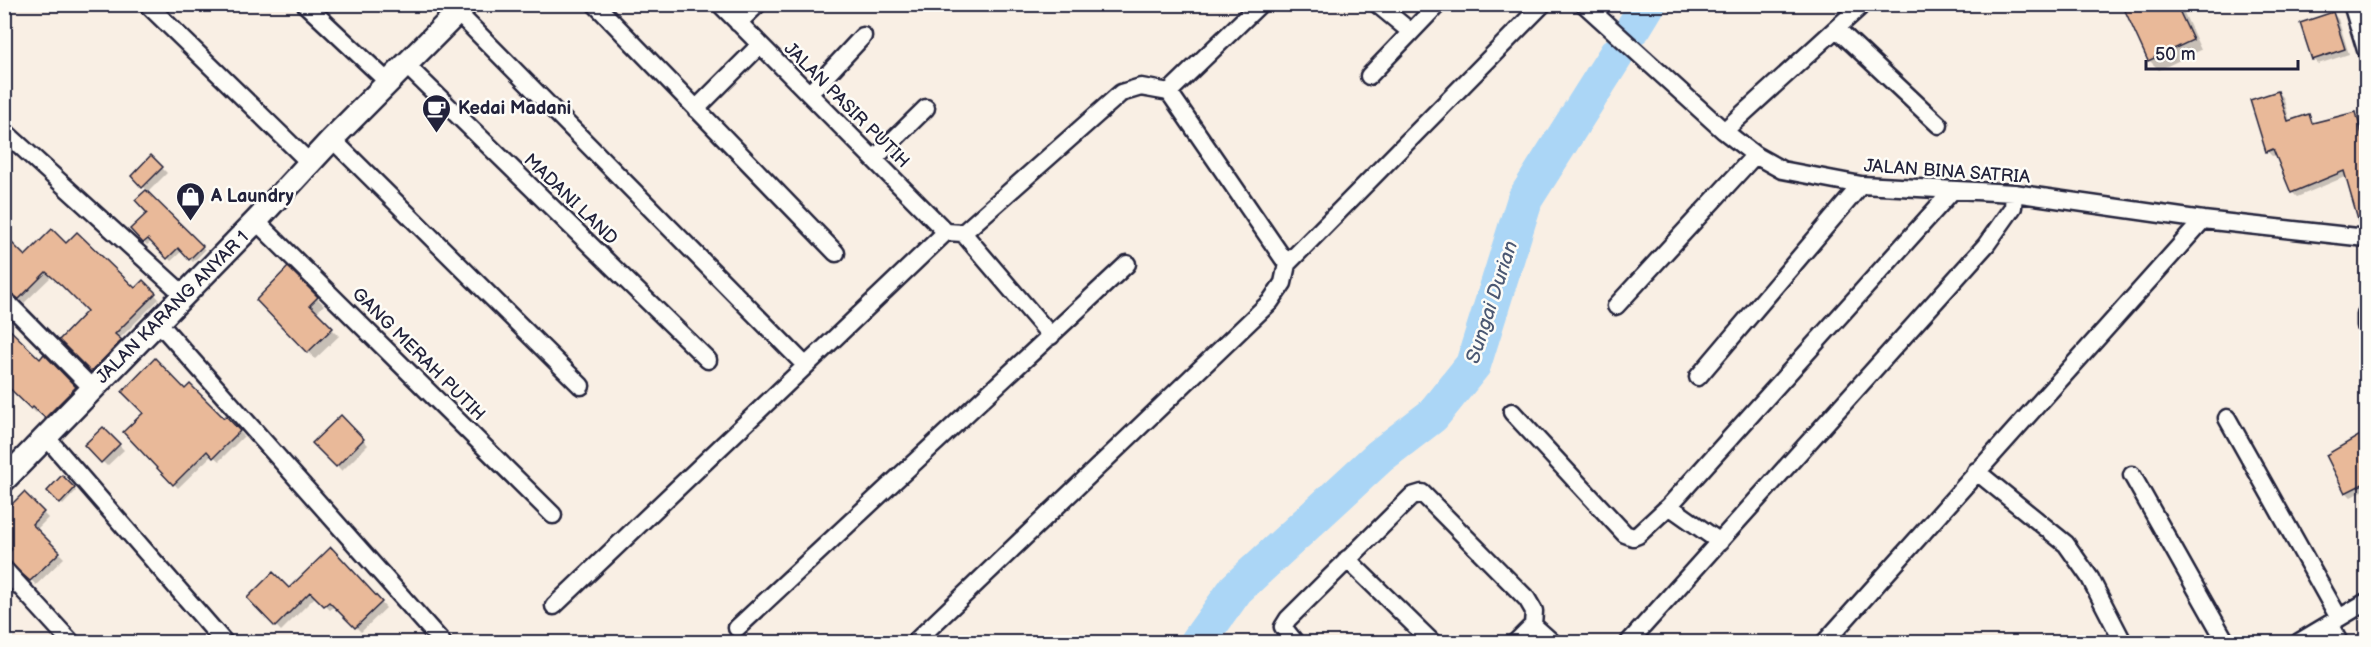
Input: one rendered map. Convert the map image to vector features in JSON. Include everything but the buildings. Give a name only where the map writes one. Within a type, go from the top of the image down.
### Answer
[{"type":"main road","name":"JALAN KARANG ANYAR 1","points":[[4,480],[256,221],[332,139],[462,9]]},
{"type":"street","points":[[147,4],[310,163]]},
{"type":"street","points":[[305,4],[389,83]]},
{"type":"street","points":[[595,4],[836,253]]},
{"type":"street","name":"JALAN PASIR PUTIH","points":[[720,4],[874,159],[954,233],[1051,336]]},
{"type":"street","points":[[738,23],[758,4]]},
{"type":"street","points":[[1169,92],[1260,4]]},
{"type":"street","points":[[1377,4],[1411,32]]},
{"type":"street","points":[[1369,76],[1438,4]]},
{"type":"street","points":[[915,642],[1270,302],[1283,284],[1287,264],[1543,4]]},
{"type":"street","name":"JALAN BINA SATRIA","points":[[1584,4],[1724,131],[1755,155],[1782,170],[1861,185],[2014,193],[2203,220],[2367,238]]},
{"type":"street","points":[[1724,131],[1863,4]]},
{"type":"street","points":[[2352,4],[2367,50]]},
{"type":"street","points":[[462,9],[805,365]]},
{"type":"street","points":[[1837,29],[1939,125]]},
{"type":"street","points":[[808,94],[863,36]]},
{"type":"street","points":[[696,109],[760,45]]},
{"type":"street","name":"MADANI LAND","points":[[406,65],[708,360]]},
{"type":"street","points":[[554,606],[805,365],[954,233],[1121,93],[1141,87],[1169,92],[1287,264]]},
{"type":"street","points":[[874,159],[926,108]]},
{"type":"street","points":[[4,131],[184,295]]},
{"type":"street","points":[[332,139],[581,386]]},
{"type":"street","points":[[1616,306],[1755,155]]},
{"type":"street","points":[[1698,376],[1861,185]]},
{"type":"street","points":[[1512,412],[1629,536],[1638,535],[1669,506],[1953,190]]},
{"type":"street","points":[[1629,642],[1986,244],[2013,207],[2014,193]]},
{"type":"street","points":[[1824,642],[2203,220]]},
{"type":"street","name":"GANG MERAH PUTIH","points":[[256,221],[553,515]]},
{"type":"street","points":[[737,628],[1127,264]]},
{"type":"street","points":[[4,299],[92,388]]},
{"type":"street","points":[[2367,314],[2367,326]]},
{"type":"street","points":[[158,322],[442,642]]},
{"type":"street","points":[[2227,417],[2334,621],[2339,642]]},
{"type":"street","points":[[47,438],[224,642]]},
{"type":"street","points":[[1976,471],[2048,528],[2080,560],[2123,642]]},
{"type":"street","points":[[2132,475],[2226,642]]},
{"type":"street","points":[[1295,642],[1285,631],[1285,622],[1412,496],[1422,493],[1527,599],[1534,611],[1533,626],[1516,642]]},
{"type":"street","points":[[1669,506],[1720,542]]},
{"type":"street","points":[[1347,559],[1432,642]]},
{"type":"street","points":[[4,569],[70,642]]},
{"type":"street","points":[[2299,642],[2367,602]]},
{"type":"street","points":[[1533,626],[1552,642]]},
{"type":"waterway","name":"Sungai Durian","points":[[1634,27],[1648,4]]},
{"type":"waterway","name":"Sungai Durian","points":[[1198,642],[1236,589],[1380,456],[1432,416],[1473,365],[1525,199],[1616,55]]},
{"type":"place","name":"Kedai Madani","points":[[437,134]]},
{"type":"place","name":"A Laundry","points":[[190,222]]}]
